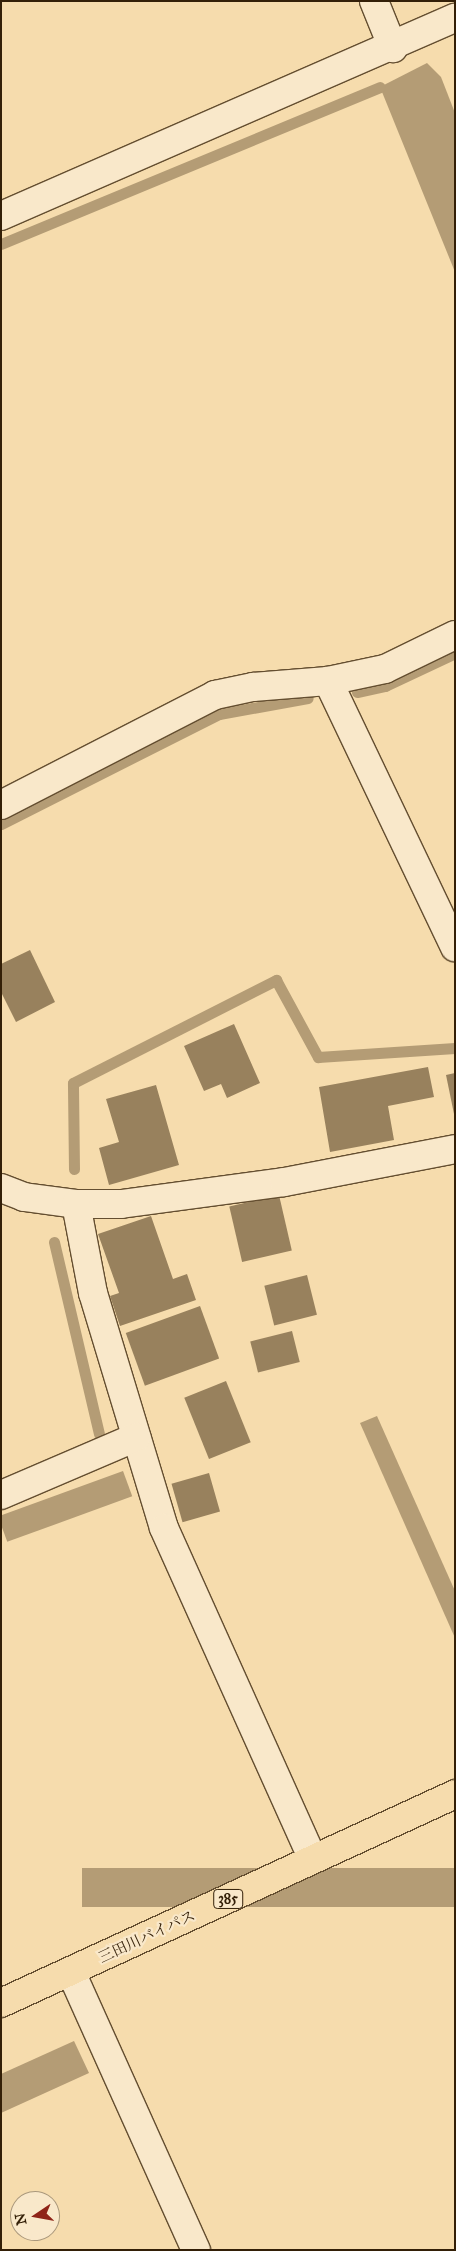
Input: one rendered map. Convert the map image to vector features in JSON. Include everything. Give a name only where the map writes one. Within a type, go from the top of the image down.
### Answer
[{"type":"highway","name":"三田川バイパス","points":[[1,2003],[455,1794]]},
{"type":"street","points":[[374,1],[393,48]]},
{"type":"street","points":[[1,216],[393,48],[455,18]]},
{"type":"street","points":[[1,804],[214,695],[253,686],[328,681],[385,669],[455,635]]},
{"type":"street","points":[[328,681],[455,947]]},
{"type":"street","points":[[1,1188],[24,1197],[76,1204],[121,1204],[284,1182],[455,1149]]},
{"type":"street","points":[[76,1204],[93,1293],[164,1528],[313,1859]]},
{"type":"street","points":[[1,1495],[136,1437]]},
{"type":"street","points":[[71,1972],[196,2250]]},
{"type":"shaded area","points":[[427,63],[441,77],[455,113],[455,272],[380,87]]},
{"type":"shaded area","points":[[377,1416],[455,1591],[455,1638],[360,1423]]},
{"type":"shaded area","points":[[123,1471],[132,1496],[7,1542],[1,1525],[1,1515]]},
{"type":"shaded area","points":[[82,1868],[455,1868],[455,1907],[82,1907]]},
{"type":"shaded area","points":[[74,2041],[89,2073],[1,2113],[1,2074]]},
{"type":"building","points":[[30,950],[55,1002],[16,1022],[1,992],[1,964]]},
{"type":"building","points":[[234,1024],[260,1083],[227,1098],[221,1084],[204,1091],[184,1046]]},
{"type":"building","points":[[428,1067],[434,1097],[388,1106],[394,1140],[330,1152],[319,1087]]},
{"type":"building","points":[[455,1073],[455,1114],[454,1114],[446,1075]]},
{"type":"building","points":[[156,1085],[179,1165],[109,1185],[99,1148],[119,1142],[106,1099]]},
{"type":"building","points":[[279,1195],[292,1251],[242,1262],[229,1206]]},
{"type":"building","points":[[151,1216],[173,1279],[187,1274],[196,1300],[120,1326],[110,1296],[119,1293],[98,1234]]},
{"type":"building","points":[[307,1275],[317,1315],[274,1325],[264,1286]]},
{"type":"building","points":[[200,1306],[219,1359],[145,1386],[126,1333]]},
{"type":"building","points":[[292,1331],[300,1362],[258,1372],[250,1341]]},
{"type":"building","points":[[226,1381],[251,1442],[209,1459],[184,1398]]},
{"type":"building","points":[[209,1473],[220,1511],[183,1522],[172,1484]]},
{"type":"waterway","points":[[1,244],[380,87]]},
{"type":"waterway","points":[[357,692],[385,686],[455,653]]},
{"type":"waterway","points":[[1,824],[219,714],[308,698]]},
{"type":"waterway","points":[[74,1169],[73,1083],[276,980],[318,1057],[455,1048]]},
{"type":"waterway","points":[[54,1242],[99,1434]]}]
